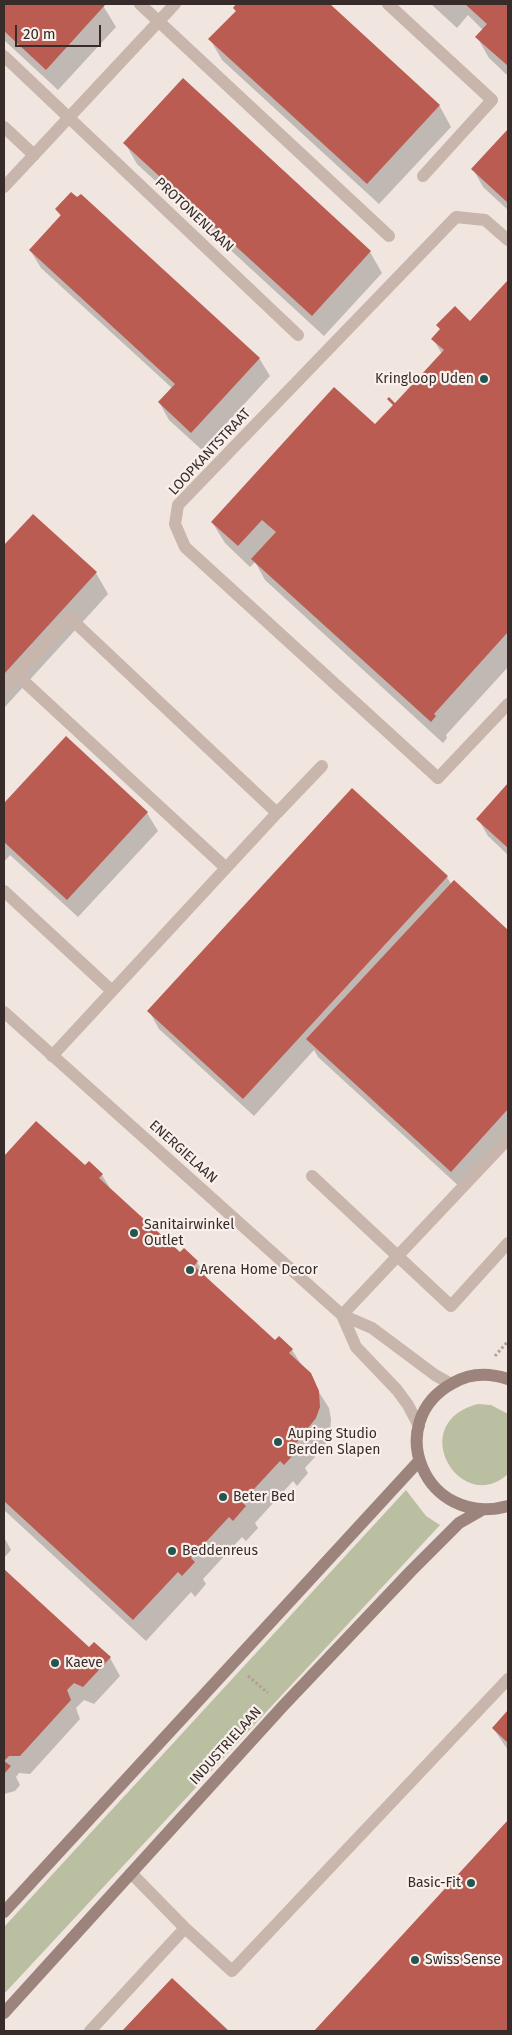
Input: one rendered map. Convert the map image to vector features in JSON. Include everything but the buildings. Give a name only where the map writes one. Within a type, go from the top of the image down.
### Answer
[{"type":"main road","points":[[504,1371],[471,1376],[450,1384],[434,1397],[424,1411],[419,1426],[417,1447],[420,1461],[431,1485],[446,1498],[463,1507],[480,1510],[508,1506]]},
{"type":"main road","points":[[4,1912],[420,1461]]},
{"type":"main road","name":"INDUSTRIELAAN","points":[[4,2013],[283,1706],[459,1523],[480,1510]]},
{"type":"street","points":[[140,4],[389,236]]},
{"type":"street","points":[[4,187],[175,4]]},
{"type":"street","points":[[388,4],[492,100],[423,176]]},
{"type":"street","name":"PROTONENLAAN","points":[[4,56],[298,335]]},
{"type":"street","points":[[4,127],[34,155]]},
{"type":"street","name":"LOOPKANTSTRAAT","points":[[508,240],[486,220],[456,217],[178,505],[175,524],[185,547],[438,778],[508,704]]},
{"type":"street","points":[[4,688],[69,617],[277,814]]},
{"type":"street","points":[[16,674],[226,868]]},
{"type":"street","points":[[52,1056],[322,766]]},
{"type":"street","points":[[4,891],[112,992]]},
{"type":"street","name":"ENERGIELAAN","points":[[4,1012],[342,1315],[372,1328],[450,1384]]},
{"type":"street","points":[[342,1315],[508,1139]]},
{"type":"street","points":[[312,1176],[451,1306],[508,1243]]},
{"type":"street","name":"ENERGIELAAN","points":[[342,1315],[356,1347],[397,1390],[408,1405],[419,1426]]},
{"type":"street","points":[[131,1873],[185,1928],[232,1971],[508,1679]]},
{"type":"street","points":[[90,2031],[185,1928]]},
{"type":"path","points":[[504,1371],[492,1360],[508,1341]]},
{"type":"path","points":[[234,1664],[283,1706]]},
{"type":"green space","points":[[478,1404],[491,1405],[508,1414],[508,1474],[490,1484],[473,1484],[458,1476],[448,1462],[443,1446],[445,1429],[456,1414]]},
{"type":"green space","points":[[406,1490],[426,1516],[440,1525],[4,1994],[4,1927]]},
{"type":"place","name":"Kringloop Uden","points":[[484,379]]},
{"type":"place","name":"Sanitairwinkel Outlet","points":[[134,1233]]},
{"type":"place","name":"Arena Home Decor","points":[[190,1270]]},
{"type":"place","name":"Auping Studio Berden Slapen","points":[[278,1442]]},
{"type":"place","name":"Beter Bed","points":[[223,1497]]},
{"type":"place","name":"Beddenreus","points":[[172,1551]]},
{"type":"place","name":"Kaeve","points":[[55,1663]]},
{"type":"place","name":"Basic-Fit","points":[[471,1883]]},
{"type":"place","name":"Swiss Sense","points":[[415,1960]]}]
